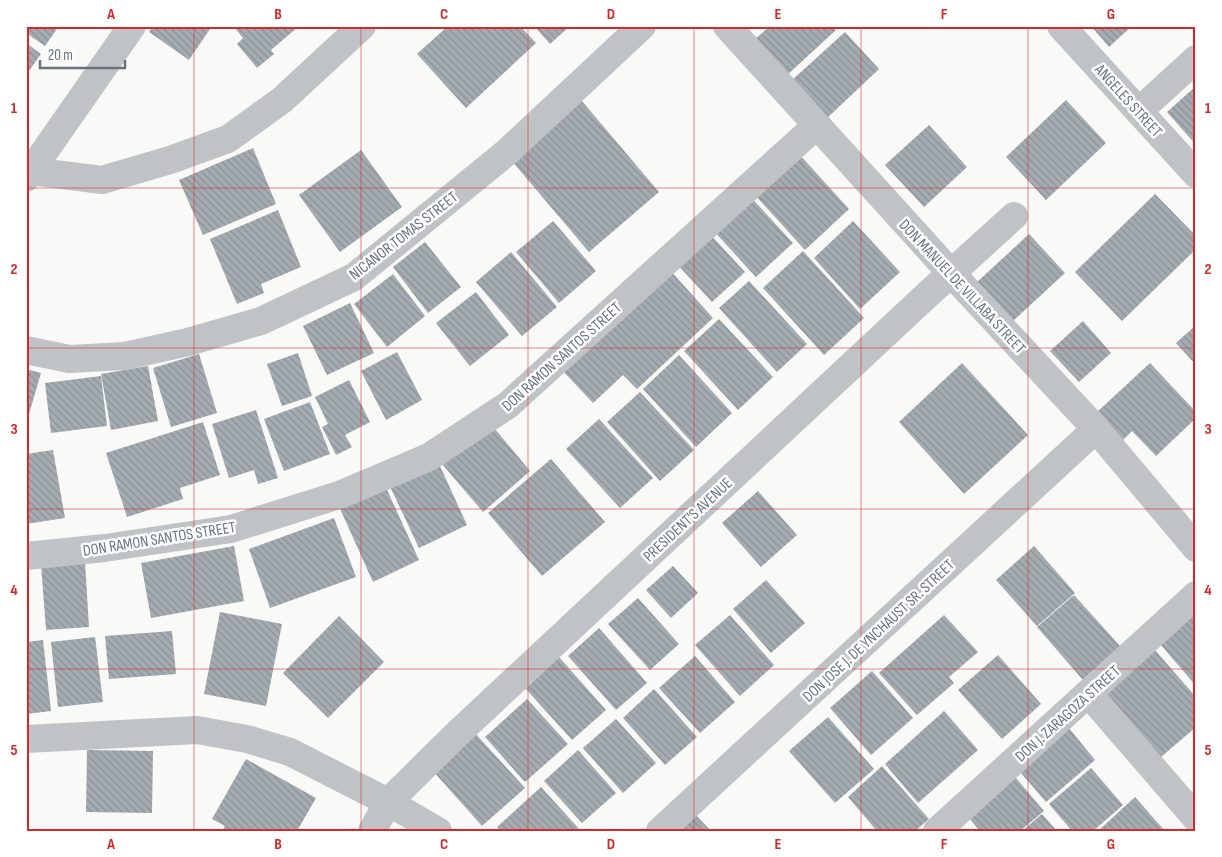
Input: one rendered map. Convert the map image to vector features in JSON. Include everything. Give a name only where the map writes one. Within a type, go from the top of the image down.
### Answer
[{"type":"street","points":[[29,175],[132,26]]},
{"type":"street","points":[[29,175],[102,180],[170,160],[228,139],[282,100],[362,26]]},
{"type":"street","name":"NICANOR TOMAS STREET","points":[[26,350],[69,359],[125,356],[161,348],[261,321],[354,277],[507,152],[642,26]]},
{"type":"street","name":"DON MANUEL DE VILLABA STREET","points":[[727,26],[951,273],[1096,429],[1196,548]]},
{"type":"street","name":"ANGELES STREET","points":[[1062,26],[1196,174]]},
{"type":"street","points":[[1138,111],[1196,59]]},
{"type":"street","name":"DON RAMON SANTOS STREET","points":[[26,556],[105,548],[231,529],[342,494],[428,457],[508,405],[817,125]]},
{"type":"street","name":"PRESIDENT'S AVENUE","points":[[372,831],[388,802],[464,728],[1014,216]]},
{"type":"street","name":"DON JOSE J. DE YNCHAUST SR. STREET","points":[[660,831],[1096,429]]},
{"type":"street","name":"DON J. ZARAGOZA STREET","points":[[945,828],[1088,693],[1196,595]]},
{"type":"street","points":[[1088,693],[1196,818]]},
{"type":"street","points":[[26,739],[196,730],[247,739],[290,752],[388,802],[438,831]]},
{"type":"building","points":[[26,26],[59,26],[45,46],[26,33]]},
{"type":"building","points":[[153,26],[212,26],[189,60],[149,32]]},
{"type":"building","points":[[233,26],[299,26],[271,50],[274,54],[257,68],[237,44],[243,38]]},
{"type":"building","points":[[448,26],[520,26],[536,43],[466,108],[417,54]]},
{"type":"building","points":[[534,26],[570,26],[550,44]]},
{"type":"building","points":[[770,26],[832,26],[836,30],[785,77],[753,41]]},
{"type":"building","points":[[1091,26],[1132,26],[1109,47]]},
{"type":"building","points":[[845,32],[879,69],[826,119],[791,81]]},
{"type":"building","points":[[26,43],[41,54],[26,75]]},
{"type":"building","points":[[1196,86],[1196,145],[1167,112]]},
{"type":"building","points":[[581,100],[659,192],[589,252],[511,160]]},
{"type":"building","points":[[1066,100],[1106,143],[1046,200],[1006,157]]},
{"type":"building","points":[[929,125],[967,167],[924,207],[885,165]]},
{"type":"building","points":[[253,148],[276,204],[203,235],[179,180]]},
{"type":"building","points":[[361,150],[402,207],[340,252],[299,195]]},
{"type":"building","points":[[798,153],[849,209],[805,250],[754,194]]},
{"type":"building","points":[[747,193],[793,243],[756,277],[710,227]]},
{"type":"building","points":[[1155,194],[1196,236],[1196,249],[1122,321],[1075,272]]},
{"type":"building","points":[[278,210],[301,267],[261,284],[264,293],[237,304],[210,239]]},
{"type":"building","points":[[553,221],[596,271],[559,303],[516,252]]},
{"type":"building","points":[[853,221],[900,272],[860,309],[814,258]]},
{"type":"building","points":[[708,232],[745,272],[712,302],[675,262]]},
{"type":"building","points":[[1029,234],[1065,273],[1012,322],[976,283]]},
{"type":"building","points":[[425,242],[461,287],[428,313],[393,267]]},
{"type":"building","points":[[803,251],[864,318],[824,355],[763,288]]},
{"type":"building","points":[[511,252],[557,307],[522,336],[476,282]]},
{"type":"building","points":[[669,269],[713,318],[637,389],[623,375],[593,403],[561,369]]},
{"type":"building","points":[[393,274],[425,316],[387,347],[354,304]]},
{"type":"building","points":[[749,281],[807,344],[777,372],[719,308]]},
{"type":"building","points":[[476,292],[509,335],[470,366],[436,323]]},
{"type":"building","points":[[350,303],[374,353],[327,375],[303,326]]},
{"type":"building","points":[[719,319],[773,377],[738,410],[684,351]]},
{"type":"building","points":[[1083,321],[1111,353],[1079,382],[1050,351]]},
{"type":"building","points":[[1196,325],[1196,365],[1176,343]]},
{"type":"building","points":[[397,352],[422,400],[386,420],[361,371]]},
{"type":"building","points":[[298,353],[312,396],[282,406],[267,364]]},
{"type":"building","points":[[199,354],[217,413],[171,427],[153,368]]},
{"type":"building","points":[[679,355],[732,413],[696,447],[643,389]]},
{"type":"building","points":[[962,363],[1028,435],[964,494],[899,422]]},
{"type":"building","points":[[1150,363],[1196,412],[1196,418],[1156,456],[1132,431],[1122,441],[1096,413]]},
{"type":"building","points":[[148,366],[158,421],[111,430],[101,374]]},
{"type":"building","points":[[26,369],[41,373],[27,421],[26,421]]},
{"type":"building","points":[[101,376],[107,426],[51,433],[45,383]]},
{"type":"building","points":[[349,380],[370,422],[345,435],[352,447],[336,455],[322,427],[328,424],[315,397]]},
{"type":"building","points":[[640,392],[694,450],[660,481],[607,422]]},
{"type":"building","points":[[310,402],[330,454],[284,471],[264,419]]},
{"type":"building","points":[[256,410],[278,478],[258,484],[254,470],[229,478],[212,424]]},
{"type":"building","points":[[599,419],[653,478],[620,508],[566,449]]},
{"type":"building","points":[[203,422],[220,475],[180,488],[183,499],[127,517],[106,453]]},
{"type":"building","points":[[490,423],[530,471],[483,512],[442,464]]},
{"type":"building","points":[[53,450],[65,518],[26,524],[26,454]]},
{"type":"building","points":[[435,455],[467,525],[419,548],[386,478]]},
{"type":"building","points":[[551,459],[605,522],[542,576],[488,513]]},
{"type":"building","points":[[383,481],[419,560],[373,582],[337,502]]},
{"type":"building","points":[[758,491],[797,535],[761,567],[722,523]]},
{"type":"building","points":[[334,518],[356,577],[270,608],[249,549]]},
{"type":"building","points":[[234,546],[244,601],[151,618],[141,563]]},
{"type":"building","points":[[1034,546],[1075,593],[1037,626],[996,580]]},
{"type":"building","points":[[85,562],[89,627],[46,630],[41,564]]},
{"type":"building","points":[[673,566],[698,593],[671,618],[646,590]]},
{"type":"building","points":[[766,580],[805,623],[771,653],[733,609]]},
{"type":"building","points":[[1074,595],[1120,646],[1083,680],[1037,627]]},
{"type":"building","points":[[638,598],[679,644],[650,670],[608,624]]},
{"type":"building","points":[[1196,602],[1196,686],[1155,638]]},
{"type":"building","points":[[220,612],[282,624],[266,706],[204,694]]},
{"type":"building","points":[[730,615],[774,665],[740,696],[695,645]]},
{"type":"building","points":[[944,615],[978,652],[949,677],[954,683],[917,715],[879,673]]},
{"type":"building","points":[[339,616],[384,662],[328,718],[283,673]]},
{"type":"building","points":[[599,628],[647,683],[616,710],[568,656]]},
{"type":"building","points":[[172,631],[176,674],[109,679],[105,636]]},
{"type":"building","points":[[95,637],[103,702],[58,707],[51,642]]},
{"type":"building","points":[[43,640],[51,711],[26,714],[26,642]]},
{"type":"building","points":[[1154,649],[1196,697],[1196,727],[1161,757],[1104,692]]},
{"type":"building","points":[[998,655],[1041,704],[1002,739],[958,690]]},
{"type":"building","points":[[695,656],[735,702],[700,733],[659,688]]},
{"type":"building","points":[[559,657],[606,710],[572,740],[525,688]]},
{"type":"building","points":[[872,671],[913,718],[871,755],[830,708]]},
{"type":"building","points":[[654,689],[697,737],[665,765],[623,718]]},
{"type":"building","points":[[527,699],[568,744],[525,782],[485,737]]},
{"type":"building","points":[[944,711],[978,750],[918,803],[885,764]]},
{"type":"building","points":[[828,717],[874,769],[835,803],[789,751]]},
{"type":"building","points":[[616,719],[656,763],[623,793],[583,748]]},
{"type":"building","points":[[1064,722],[1095,760],[1046,802],[1014,765]]},
{"type":"building","points":[[474,732],[525,788],[482,826],[432,770]]},
{"type":"building","points":[[87,750],[153,751],[152,813],[86,812]]},
{"type":"building","points":[[578,750],[616,793],[582,823],[544,781]]},
{"type":"building","points":[[246,759],[316,798],[297,831],[222,831],[225,826],[212,819]]},
{"type":"building","points":[[882,766],[929,819],[915,831],[877,831],[848,797]]},
{"type":"building","points":[[1091,768],[1123,805],[1093,831],[1072,831],[1049,804]]},
{"type":"building","points":[[1010,771],[1044,811],[1020,831],[980,831],[963,811]]},
{"type":"building","points":[[541,787],[581,831],[501,831],[497,827]]},
{"type":"building","points":[[1135,797],[1165,831],[1098,831]]},
{"type":"building","points":[[692,811],[711,831],[671,831]]},
{"type":"building","points":[[1042,814],[1057,831],[1022,831]]}]
